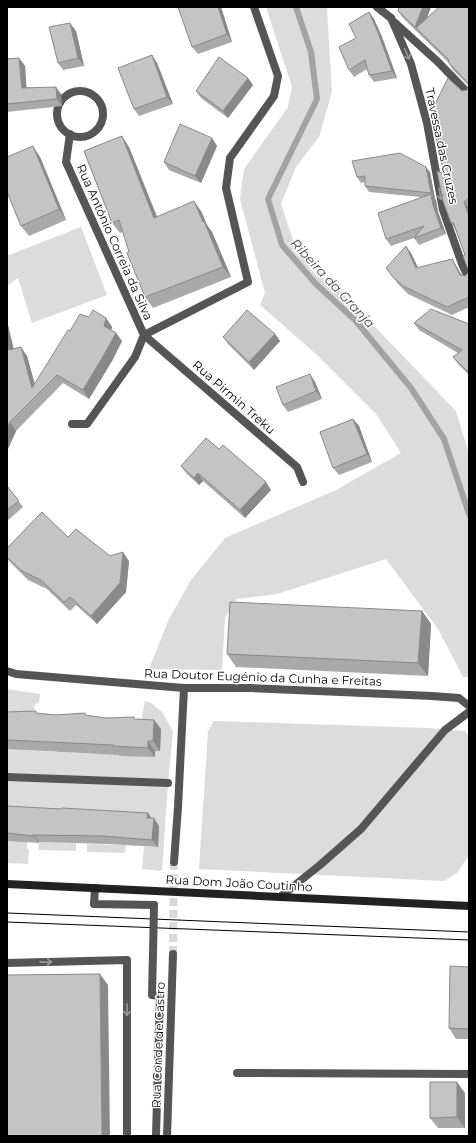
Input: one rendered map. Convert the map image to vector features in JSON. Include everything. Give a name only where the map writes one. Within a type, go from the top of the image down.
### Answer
[{"type":"main road","name":"Rua Dom João Coutinho","points":[[7,884],[469,906]]},
{"type":"street","points":[[72,424],[87,424],[135,357],[144,335],[248,282],[226,188],[230,158],[274,96],[278,76],[254,7]]},
{"type":"street","points":[[377,7],[391,18],[438,62],[469,94]]},
{"type":"street","name":"Travessa das Cruzes","points":[[391,18],[411,64],[427,122],[443,210],[462,264],[469,278]]},
{"type":"street","points":[[83,90],[91,93],[97,97],[101,103],[103,117],[101,124],[97,130],[84,137],[77,137],[70,134],[63,130],[59,123],[57,115],[58,107],[68,94],[75,91],[83,90]]},
{"type":"street","name":"Rua António Correia da Silva","points":[[70,134],[66,162],[144,335]]},
{"type":"street","name":"Rua Pirmin Treku","points":[[144,335],[297,467],[303,482]]},
{"type":"street","name":"Rua Doutor Eugénio da Cunha e Freitas","points":[[7,671],[16,674],[184,688],[251,688],[459,698],[469,706]]},
{"type":"street","points":[[174,862],[184,688]]},
{"type":"street","points":[[280,897],[320,865],[361,829],[445,730],[469,712]]},
{"type":"street","points":[[7,777],[168,783]]},
{"type":"street","points":[[95,888],[94,904],[154,905],[152,995],[160,996],[156,1136]]},
{"type":"street","name":"Rua Conde de Castro","points":[[168,1136],[173,954]]},
{"type":"street","points":[[7,963],[127,960],[127,1136]]},
{"type":"street","points":[[237,1073],[469,1074]]},
{"type":"shaded area","points":[[266,7],[327,7],[332,92],[319,137],[296,167],[281,204],[296,249],[316,275],[334,284],[456,411],[469,454],[469,677],[463,677],[438,629],[386,559],[277,594],[237,599],[225,617],[222,670],[149,669],[169,619],[191,580],[225,538],[336,490],[401,453],[377,415],[316,354],[260,305],[265,293],[240,199],[244,169],[288,107],[292,87]]},
{"type":"shaded area","points":[[81,227],[107,295],[32,323],[18,278],[7,286],[7,251],[9,255]]},
{"type":"shaded area","points":[[7,689],[40,694],[39,703],[35,704],[33,717],[7,721]]},
{"type":"shaded area","points":[[145,701],[151,703],[162,712],[173,731],[162,871],[142,869],[144,847],[158,847],[7,819],[7,743],[22,750],[56,752],[71,748],[71,753],[105,754],[106,748],[155,757],[155,751],[160,750],[141,723]]},
{"type":"shaded area","points":[[214,721],[428,728],[466,731],[469,739],[468,857],[457,873],[444,881],[199,869],[208,731]]},
{"type":"shaded area","points":[[7,840],[27,841],[27,849],[29,849],[28,864],[7,863]]},
{"type":"shaded area","points":[[39,842],[76,843],[76,851],[38,850]]},
{"type":"shaded area","points":[[87,844],[126,845],[125,853],[87,852]]},
{"type":"building","points":[[178,7],[218,7],[227,34],[192,47]]},
{"type":"building","points":[[399,7],[423,7],[415,27],[398,11]]},
{"type":"building","points":[[439,7],[469,7],[469,85],[448,62],[449,60],[416,28]]},
{"type":"building","points":[[369,12],[392,71],[369,75],[365,60],[349,70],[339,47],[356,38],[349,24]]},
{"type":"building","points":[[70,23],[78,58],[58,63],[49,27]]},
{"type":"building","points":[[152,55],[167,97],[134,109],[118,68]]},
{"type":"building","points":[[219,57],[248,78],[223,111],[196,91]]},
{"type":"building","points":[[19,58],[22,88],[56,87],[57,99],[7,104],[7,59]]},
{"type":"building","points":[[448,78],[462,91],[467,90],[469,85],[469,198],[464,202],[469,216],[469,272],[463,256],[465,255],[453,222],[451,223],[443,201],[437,171],[444,174],[432,120],[433,108]]},
{"type":"building","points":[[180,124],[212,138],[195,176],[164,162]]},
{"type":"building","points":[[122,136],[154,218],[194,201],[223,267],[145,297],[127,253],[129,252],[119,220],[112,223],[84,151]]},
{"type":"building","points":[[33,146],[59,209],[21,226],[7,192],[7,157]]},
{"type":"building","points":[[400,153],[426,167],[431,193],[365,186],[365,176],[357,177],[352,161]]},
{"type":"building","points":[[431,194],[441,228],[414,238],[424,226],[386,239],[378,213]]},
{"type":"building","points":[[406,246],[416,268],[452,259],[460,275],[465,276],[469,272],[469,297],[447,307],[403,286],[386,268]]},
{"type":"building","points":[[431,309],[469,324],[469,369],[467,371],[453,357],[462,350],[414,323]]},
{"type":"building","points":[[93,310],[106,318],[104,326],[116,333],[83,390],[57,375],[10,422],[7,429],[7,339],[9,350],[21,347],[32,388],[68,330],[70,331],[80,314],[89,317]]},
{"type":"building","points":[[247,310],[275,334],[249,362],[223,337]]},
{"type":"building","points":[[310,374],[316,391],[283,405],[276,387]]},
{"type":"building","points":[[353,419],[367,454],[333,468],[320,432]]},
{"type":"building","points":[[206,438],[219,449],[223,445],[266,482],[240,510],[198,473],[194,478],[181,466]]},
{"type":"building","points":[[7,486],[19,501],[7,510]]},
{"type":"building","points":[[42,512],[68,537],[76,529],[110,556],[123,552],[120,583],[91,616],[70,597],[64,602],[41,580],[22,571],[7,557],[7,548]]},
{"type":"building","points":[[230,602],[422,611],[418,663],[227,654]]},
{"type":"building","points":[[36,711],[36,713],[56,715],[85,713],[85,715],[106,718],[134,717],[134,719],[154,720],[153,741],[148,741],[148,748],[7,740],[7,712]]},
{"type":"building","points":[[7,806],[148,813],[147,818],[154,818],[152,840],[103,836],[33,836],[7,833]]},
{"type":"building","points":[[450,966],[469,967],[469,1029],[449,1028]]},
{"type":"building","points":[[100,974],[102,1136],[7,1136],[7,975]]},
{"type":"building","points":[[430,1082],[457,1082],[457,1117],[430,1118]]},
{"type":"waterway","name":"Ribeira da Granja","points":[[296,7],[311,52],[317,99],[268,199],[282,245],[316,284],[355,320],[411,388],[444,439],[469,514]]},
{"type":"tunnel","points":[[173,954],[174,862]]},
{"type":"tram line","points":[[7,913],[469,932]]},
{"type":"tram line","points":[[7,922],[469,940]]}]
